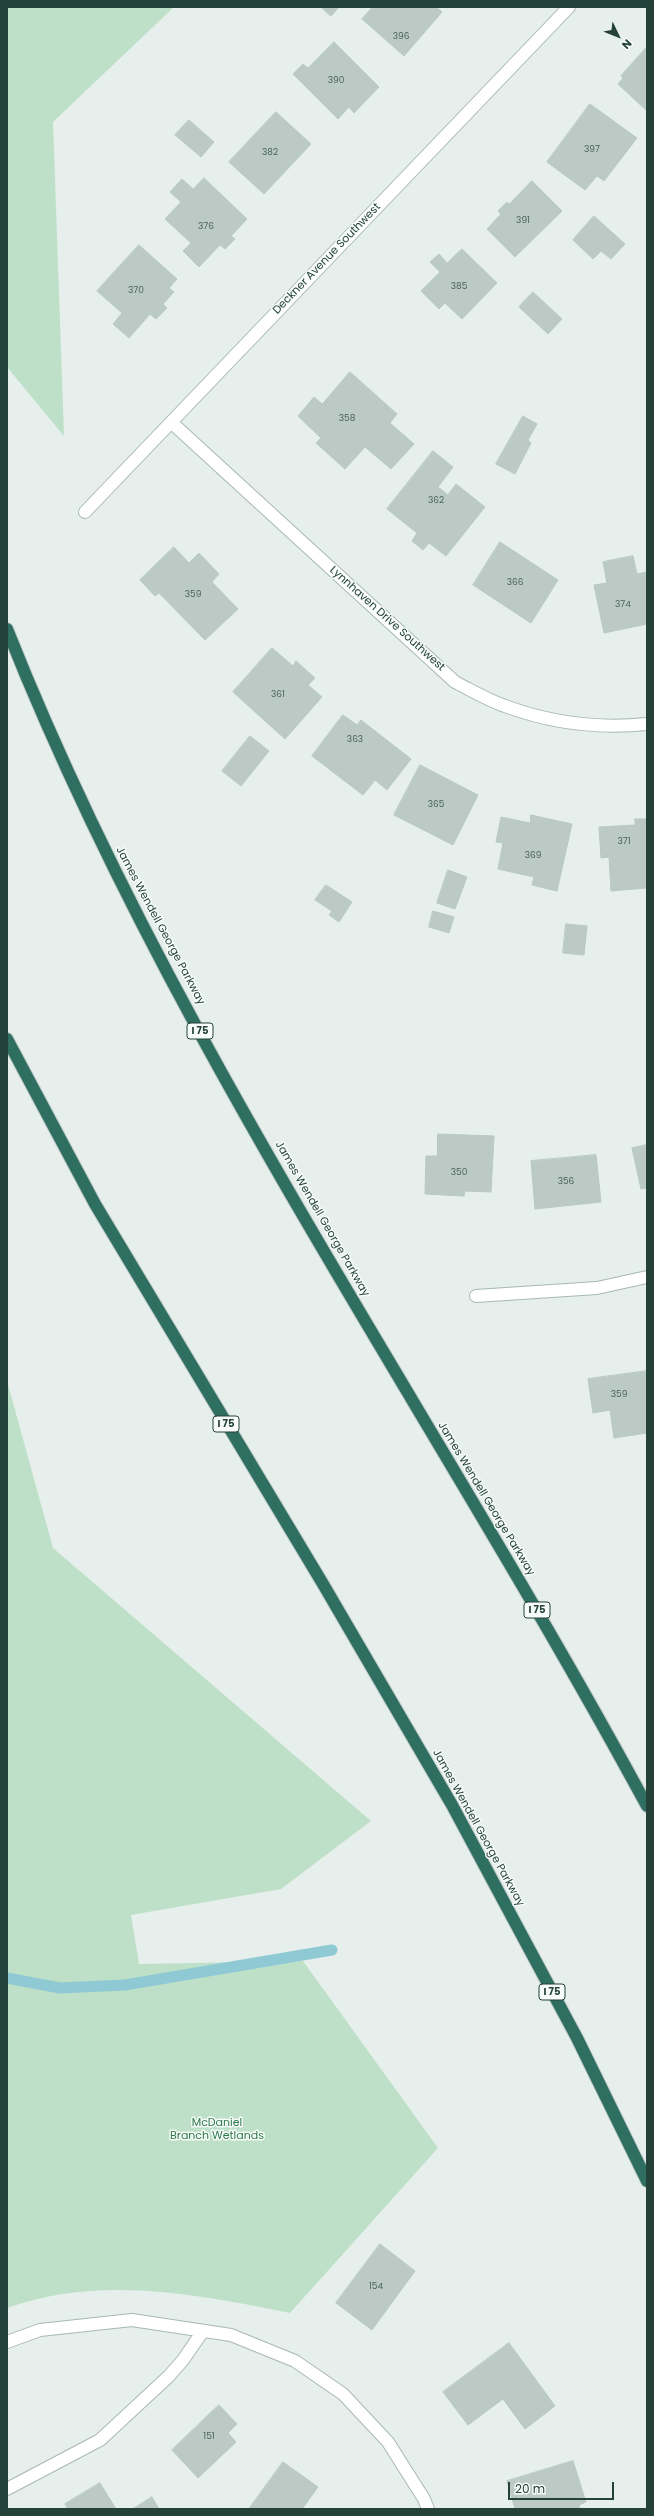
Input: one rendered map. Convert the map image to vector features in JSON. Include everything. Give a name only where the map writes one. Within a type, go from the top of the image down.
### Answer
[{"type":"highway","name":"James Wendell George Parkway","points":[[7,629],[40,712],[79,798],[189,1010],[260,1139],[564,1655],[647,1806]]},
{"type":"highway","name":"James Wendell George Parkway","points":[[7,1039],[95,1204],[323,1584],[452,1805],[577,2038],[647,2181]]},
{"type":"street","name":"Deckner Avenue Southwest","points":[[85,512],[569,7]]},
{"type":"street","name":"Lynnhaven Drive Southwest","points":[[171,422],[455,682],[504,706],[562,722],[616,727],[647,724]]},
{"type":"street","points":[[476,1296],[597,1288],[647,1277]]},
{"type":"street","points":[[7,2342],[40,2330],[132,2320],[231,2335],[295,2362],[342,2394],[388,2442],[424,2499],[428,2509]]},
{"type":"street","points":[[7,2489],[100,2440],[169,2376],[183,2360],[203,2331]]},
{"type":"green space","points":[[7,7],[174,7],[53,122],[64,436],[7,367]]},
{"type":"green space","name":"McDaniel Branch Wetlands","points":[[7,1381],[53,1548],[371,1821],[281,1889],[131,1915],[139,1964],[303,1961],[438,2148],[290,2313],[184,2294],[113,2290],[77,2292],[42,2298],[7,2308]]},
{"type":"building","points":[[321,7],[339,7],[331,16]]},
{"type":"building","points":[[373,7],[436,7],[442,12],[404,56],[362,19]]},
{"type":"building","points":[[334,42],[379,87],[354,113],[349,107],[338,119],[293,74],[303,64],[308,68]]},
{"type":"building","points":[[647,47],[647,111],[618,84],[623,78],[621,76]]},
{"type":"building","points":[[590,104],[637,138],[604,181],[597,176],[585,190],[547,162]]},
{"type":"building","points":[[276,112],[311,144],[264,194],[229,162]]},
{"type":"building","points":[[189,120],[214,142],[201,157],[175,135]]},
{"type":"building","points":[[204,178],[247,219],[231,236],[235,239],[225,249],[220,245],[199,267],[183,251],[191,243],[165,219],[181,202],[170,192],[182,179],[193,189]]},
{"type":"building","points":[[532,181],[562,211],[515,257],[487,229],[501,214],[498,211],[507,202],[509,204]]},
{"type":"building","points":[[594,216],[625,244],[611,259],[601,251],[593,259],[573,240]]},
{"type":"building","points":[[139,245],[177,279],[169,288],[174,292],[163,304],[167,308],[156,319],[150,314],[129,338],[113,324],[122,313],[97,291]]},
{"type":"building","points":[[462,249],[497,283],[462,319],[445,303],[439,309],[421,291],[440,272],[430,262],[439,254],[447,263]]},
{"type":"building","points":[[533,292],[562,319],[548,334],[519,307]]},
{"type":"building","points":[[350,372],[397,414],[390,423],[414,444],[391,469],[365,447],[345,469],[316,443],[321,438],[298,416],[314,397],[322,404]]},
{"type":"building","points":[[523,416],[537,424],[528,440],[531,443],[515,474],[496,464]]},
{"type":"building","points":[[433,451],[453,467],[438,487],[448,495],[456,484],[485,507],[446,556],[429,543],[423,550],[412,541],[417,533],[387,509]]},
{"type":"building","points":[[500,542],[558,580],[531,623],[473,585]]},
{"type":"building","points":[[174,547],[189,563],[199,553],[219,574],[212,582],[238,609],[205,640],[159,593],[155,596],[140,580]]},
{"type":"building","points":[[633,556],[637,574],[647,572],[647,624],[604,633],[594,585],[607,583],[603,562]]},
{"type":"building","points":[[272,648],[293,666],[296,661],[315,678],[308,685],[322,697],[285,739],[233,692]]},
{"type":"building","points":[[343,715],[357,725],[361,720],[411,759],[387,790],[375,780],[363,795],[312,756]]},
{"type":"building","points":[[250,736],[269,751],[241,786],[222,771]]},
{"type":"building","points":[[420,765],[478,795],[453,845],[394,815]]},
{"type":"building","points":[[531,815],[572,824],[557,891],[532,885],[534,877],[498,869],[503,843],[496,842],[501,817],[530,823]]},
{"type":"building","points":[[635,819],[647,819],[647,888],[611,891],[609,857],[601,858],[599,827],[635,825]]},
{"type":"building","points":[[448,870],[467,877],[455,909],[437,903]]},
{"type":"building","points":[[326,885],[352,902],[339,922],[329,915],[332,911],[315,900]]},
{"type":"building","points":[[433,911],[454,917],[449,933],[429,927]]},
{"type":"building","points":[[566,924],[587,926],[584,955],[563,953]]},
{"type":"building","points":[[438,1134],[494,1136],[491,1192],[465,1191],[464,1196],[425,1194],[426,1156],[437,1156]]},
{"type":"building","points":[[647,1145],[647,1188],[641,1189],[632,1148]]},
{"type":"building","points":[[596,1155],[601,1202],[535,1209],[531,1161]]},
{"type":"building","points":[[647,1371],[647,1433],[614,1438],[610,1410],[593,1413],[588,1379]]},
{"type":"building","points":[[380,2244],[415,2271],[372,2330],[336,2303]]},
{"type":"building","points":[[509,2343],[555,2406],[525,2429],[503,2399],[468,2425],[443,2392]]},
{"type":"building","points":[[219,2405],[237,2424],[228,2433],[236,2442],[198,2478],[172,2450]]},
{"type":"building","points":[[573,2461],[586,2502],[579,2505],[580,2509],[515,2509],[507,2481]]},
{"type":"building","points":[[283,2462],[318,2487],[302,2509],[249,2509]]},
{"type":"building","points":[[100,2483],[116,2509],[68,2509],[65,2504]]},
{"type":"building","points":[[152,2497],[159,2509],[133,2509]]},
{"type":"waterway","points":[[7,1978],[60,1988],[125,1985],[332,1950]]}]
